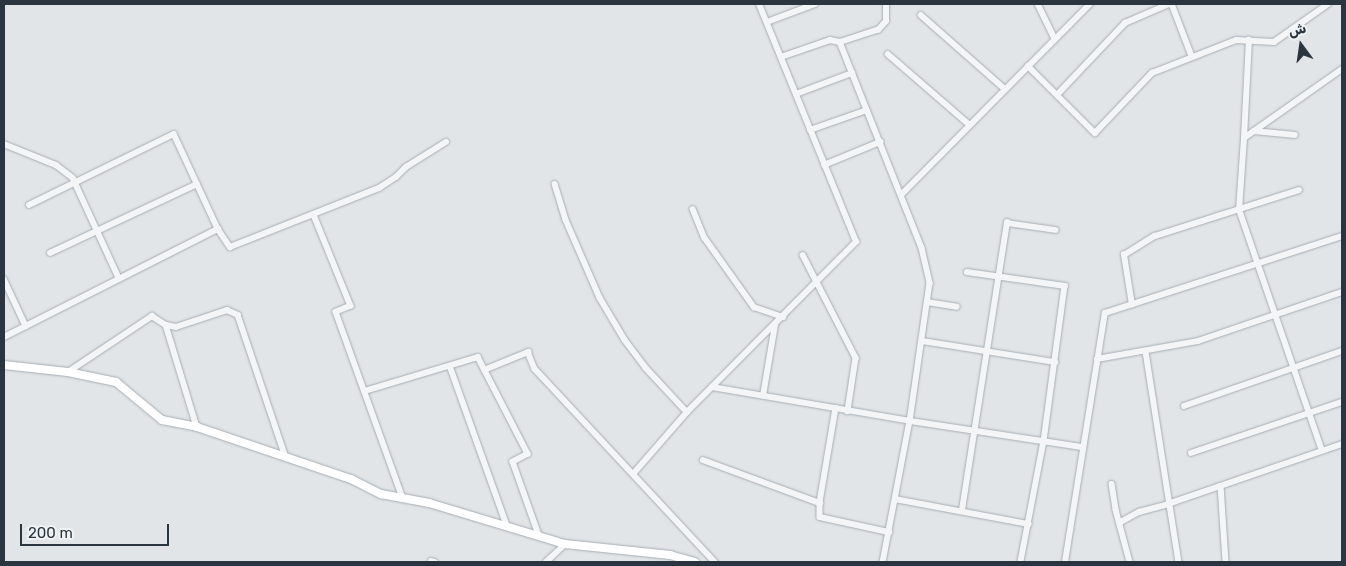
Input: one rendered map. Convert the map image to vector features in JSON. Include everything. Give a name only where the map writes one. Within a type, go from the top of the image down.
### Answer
[{"type":"street","points":[[633,474],[687,412],[856,242],[759,4]]},
{"type":"street","points":[[767,22],[815,4]]},
{"type":"street","points":[[781,56],[830,40],[840,42],[878,30],[886,21],[886,4]]},
{"type":"street","points":[[1038,4],[1055,39]]},
{"type":"street","points":[[901,195],[1090,4]]},
{"type":"street","points":[[1057,95],[1125,23],[1167,4],[1192,56]]},
{"type":"street","points":[[1028,66],[1095,133],[1152,73],[1236,40],[1274,42],[1328,4]]},
{"type":"street","points":[[921,15],[1005,89]]},
{"type":"street","points":[[1249,40],[1239,210],[1322,451]]},
{"type":"street","points":[[840,42],[922,248],[930,283],[910,421],[883,562]]},
{"type":"street","points":[[888,54],[970,125]]},
{"type":"street","points":[[1244,138],[1342,69]]},
{"type":"street","points":[[796,94],[852,73]]},
{"type":"street","points":[[810,130],[867,110]]},
{"type":"street","points":[[1254,131],[1295,135]]},
{"type":"street","points":[[29,206],[174,134],[218,229],[230,247],[378,188],[396,177],[406,167],[446,142]]},
{"type":"street","points":[[824,165],[880,142]]},
{"type":"street","points":[[4,144],[56,165],[73,178],[118,278]]},
{"type":"street","points":[[50,252],[97,232],[197,184]]},
{"type":"street","points":[[555,184],[566,220],[600,298],[625,340],[646,368],[687,412]]},
{"type":"street","points":[[1132,305],[1124,255],[1155,236],[1299,190]]},
{"type":"street","points":[[693,208],[705,238],[754,307],[783,317]]},
{"type":"street","points":[[314,215],[351,306],[336,312],[403,498]]},
{"type":"street","points":[[962,510],[989,352],[1008,223],[1056,230]]},
{"type":"street","points":[[4,337],[218,229]]},
{"type":"street","points":[[1065,562],[1105,313],[1342,236]]},
{"type":"street","points":[[803,255],[856,358],[848,410]]},
{"type":"street","points":[[966,272],[1065,286],[1044,441],[1030,524],[1021,562]]},
{"type":"street","points":[[4,279],[26,326]]},
{"type":"street","points":[[1097,358],[1146,352],[1198,341],[1342,292]]},
{"type":"street","points":[[928,302],[957,307]]},
{"type":"street","points":[[68,372],[152,316],[166,325],[176,327],[227,310],[238,315],[286,458]]},
{"type":"street","points":[[166,325],[198,426]]},
{"type":"street","points":[[763,396],[775,325]]},
{"type":"street","points":[[922,341],[1055,362]]},
{"type":"street","points":[[1184,406],[1342,351]]},
{"type":"street","points":[[484,370],[528,352],[534,369],[715,562]]},
{"type":"street","points":[[1146,352],[1168,504],[1179,562]]},
{"type":"street","points":[[365,391],[478,357],[528,454],[513,462],[539,535]]},
{"type":"street","points":[[4,365],[68,372],[116,382],[162,420],[198,426],[351,479],[381,494],[430,503],[565,544],[695,562]]},
{"type":"street","points":[[450,366],[507,525]]},
{"type":"street","points":[[712,387],[910,421],[1082,447]]},
{"type":"street","points":[[1191,453],[1342,402]]},
{"type":"street","points":[[836,408],[820,503],[820,517],[889,532]]},
{"type":"street","points":[[1119,524],[1139,512],[1168,504],[1342,444]]},
{"type":"street","points":[[703,460],[820,503]]},
{"type":"street","points":[[1112,484],[1119,524],[1130,562]]},
{"type":"street","points":[[1221,486],[1226,562]]},
{"type":"street","points":[[895,499],[1030,524]]},
{"type":"street","points":[[546,562],[565,544]]}]
